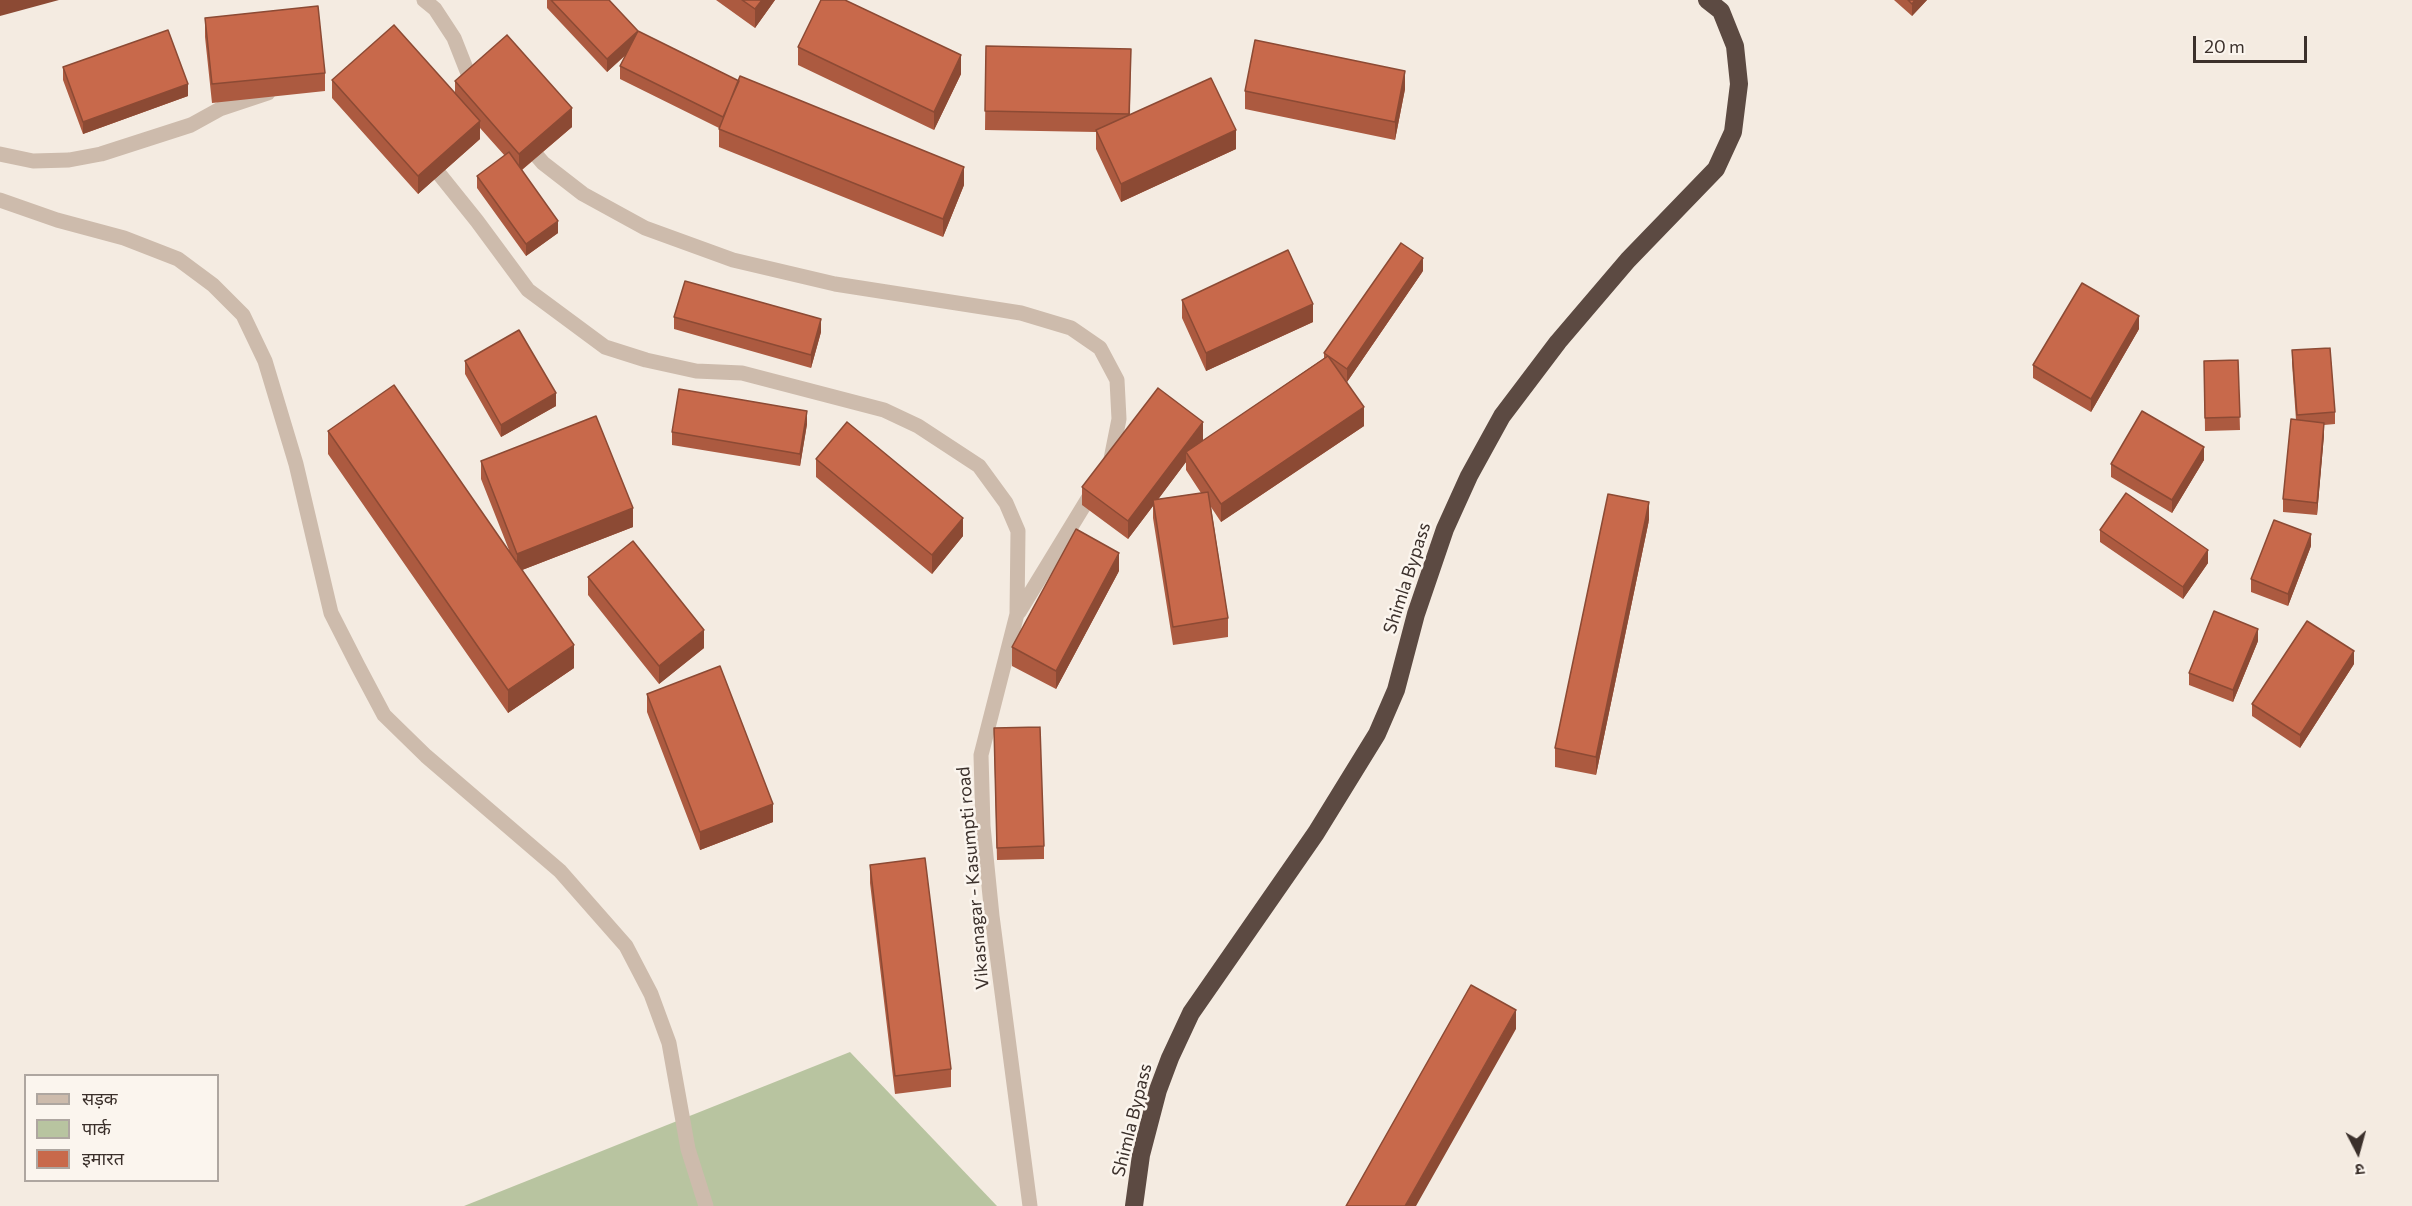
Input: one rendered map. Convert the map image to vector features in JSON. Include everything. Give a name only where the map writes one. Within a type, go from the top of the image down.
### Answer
[{"type":"highway","name":"Shimla Bypass","points":[[1134,1206],[1141,1155],[1158,1090],[1170,1058],[1191,1013],[1316,832],[1377,734],[1396,690],[1416,614],[1444,529],[1468,476],[1496,426],[1558,342],[1628,260],[1716,169],[1733,132],[1739,84],[1735,46],[1721,11],[1707,0]]},
{"type":"street","points":[[424,0],[435,9],[454,38],[470,76],[492,102]]},
{"type":"street","points":[[0,154],[33,161],[69,160],[101,154],[191,125],[220,109],[280,89]]},
{"type":"street","points":[[514,128],[543,163],[583,194],[645,228],[733,260],[835,284],[1021,313],[1071,328],[1100,348],[1118,380],[1119,419],[1111,462],[1017,614]]},
{"type":"street","name":"Vikasnagar - Kasumpti road","points":[[416,145],[477,221],[528,290],[605,347],[646,360],[696,371],[742,373],[884,410],[918,426],[979,466],[1006,503],[1018,531],[1017,614],[981,755],[984,826],[992,916],[1030,1206]]},
{"type":"street","points":[[0,200],[57,220],[124,238],[178,259],[213,285],[243,315],[265,362],[292,453],[331,613],[358,666],[384,715],[426,756],[560,871],[626,946],[651,994],[669,1042],[688,1149],[706,1206]]},
{"type":"green space","points":[[850,1052],[997,1206],[464,1206]]},
{"type":"building","points":[[551,0],[609,0],[638,31],[607,59]]},
{"type":"building","points":[[742,0],[762,0],[755,9]]},
{"type":"building","points":[[821,0],[845,0],[961,55],[934,112],[798,47]]},
{"type":"building","points":[[318,6],[325,73],[212,84],[205,18]]},
{"type":"building","points":[[394,25],[480,121],[418,176],[332,80]]},
{"type":"building","points":[[168,30],[188,84],[83,122],[63,67]]},
{"type":"building","points":[[638,31],[739,81],[723,117],[620,66]]},
{"type":"building","points":[[507,35],[572,108],[519,154],[455,81]]},
{"type":"building","points":[[1255,40],[1405,71],[1395,122],[1245,91]]},
{"type":"building","points":[[986,46],[1131,49],[1129,114],[985,111]]},
{"type":"building","points":[[740,76],[964,167],[943,219],[719,129]]},
{"type":"building","points":[[1211,78],[1236,130],[1121,184],[1096,130]]},
{"type":"building","points":[[509,152],[558,221],[526,244],[477,176]]},
{"type":"building","points":[[1401,243],[1423,258],[1347,369],[1324,353]]},
{"type":"building","points":[[1288,250],[1313,304],[1206,353],[1182,300]]},
{"type":"building","points":[[685,281],[821,319],[811,355],[674,317]]},
{"type":"building","points":[[2082,283],[2139,316],[2091,399],[2033,365]]},
{"type":"building","points":[[519,330],[556,393],[501,425],[465,361]]},
{"type":"building","points":[[2330,348],[2335,412],[2297,415],[2292,350]]},
{"type":"building","points":[[1328,356],[1364,407],[1221,504],[1186,452]]},
{"type":"building","points":[[2238,360],[2240,417],[2205,418],[2204,361]]},
{"type":"building","points":[[394,385],[574,645],[508,690],[328,431]]},
{"type":"building","points":[[1158,388],[1203,422],[1128,521],[1082,487]]},
{"type":"building","points":[[679,389],[807,411],[800,454],[672,432]]},
{"type":"building","points":[[2142,411],[2204,447],[2172,500],[2111,464]]},
{"type":"building","points":[[596,416],[633,508],[517,554],[481,461]]},
{"type":"building","points":[[2291,419],[2324,423],[2317,503],[2283,499]]},
{"type":"building","points":[[847,422],[963,518],[932,555],[816,459]]},
{"type":"building","points":[[1208,492],[1228,618],[1173,627],[1153,500]]},
{"type":"building","points":[[2126,493],[2208,550],[2183,587],[2100,530]]},
{"type":"building","points":[[1608,494],[1649,502],[1596,757],[1555,748]]},
{"type":"building","points":[[2274,520],[2311,534],[2288,594],[2251,579]]},
{"type":"building","points":[[1076,529],[1119,553],[1056,671],[1012,647]]},
{"type":"building","points":[[633,541],[704,630],[659,666],[588,577]]},
{"type":"building","points":[[2214,611],[2258,629],[2233,690],[2189,673]]},
{"type":"building","points":[[2307,621],[2354,651],[2300,735],[2252,704]]},
{"type":"building","points":[[720,666],[773,804],[700,832],[647,694]]},
{"type":"building","points":[[1040,727],[1044,846],[997,848],[994,728]]},
{"type":"building","points":[[925,858],[951,1069],[895,1076],[870,865]]},
{"type":"building","points":[[1471,985],[1516,1010],[1405,1206],[1346,1206]]}]
